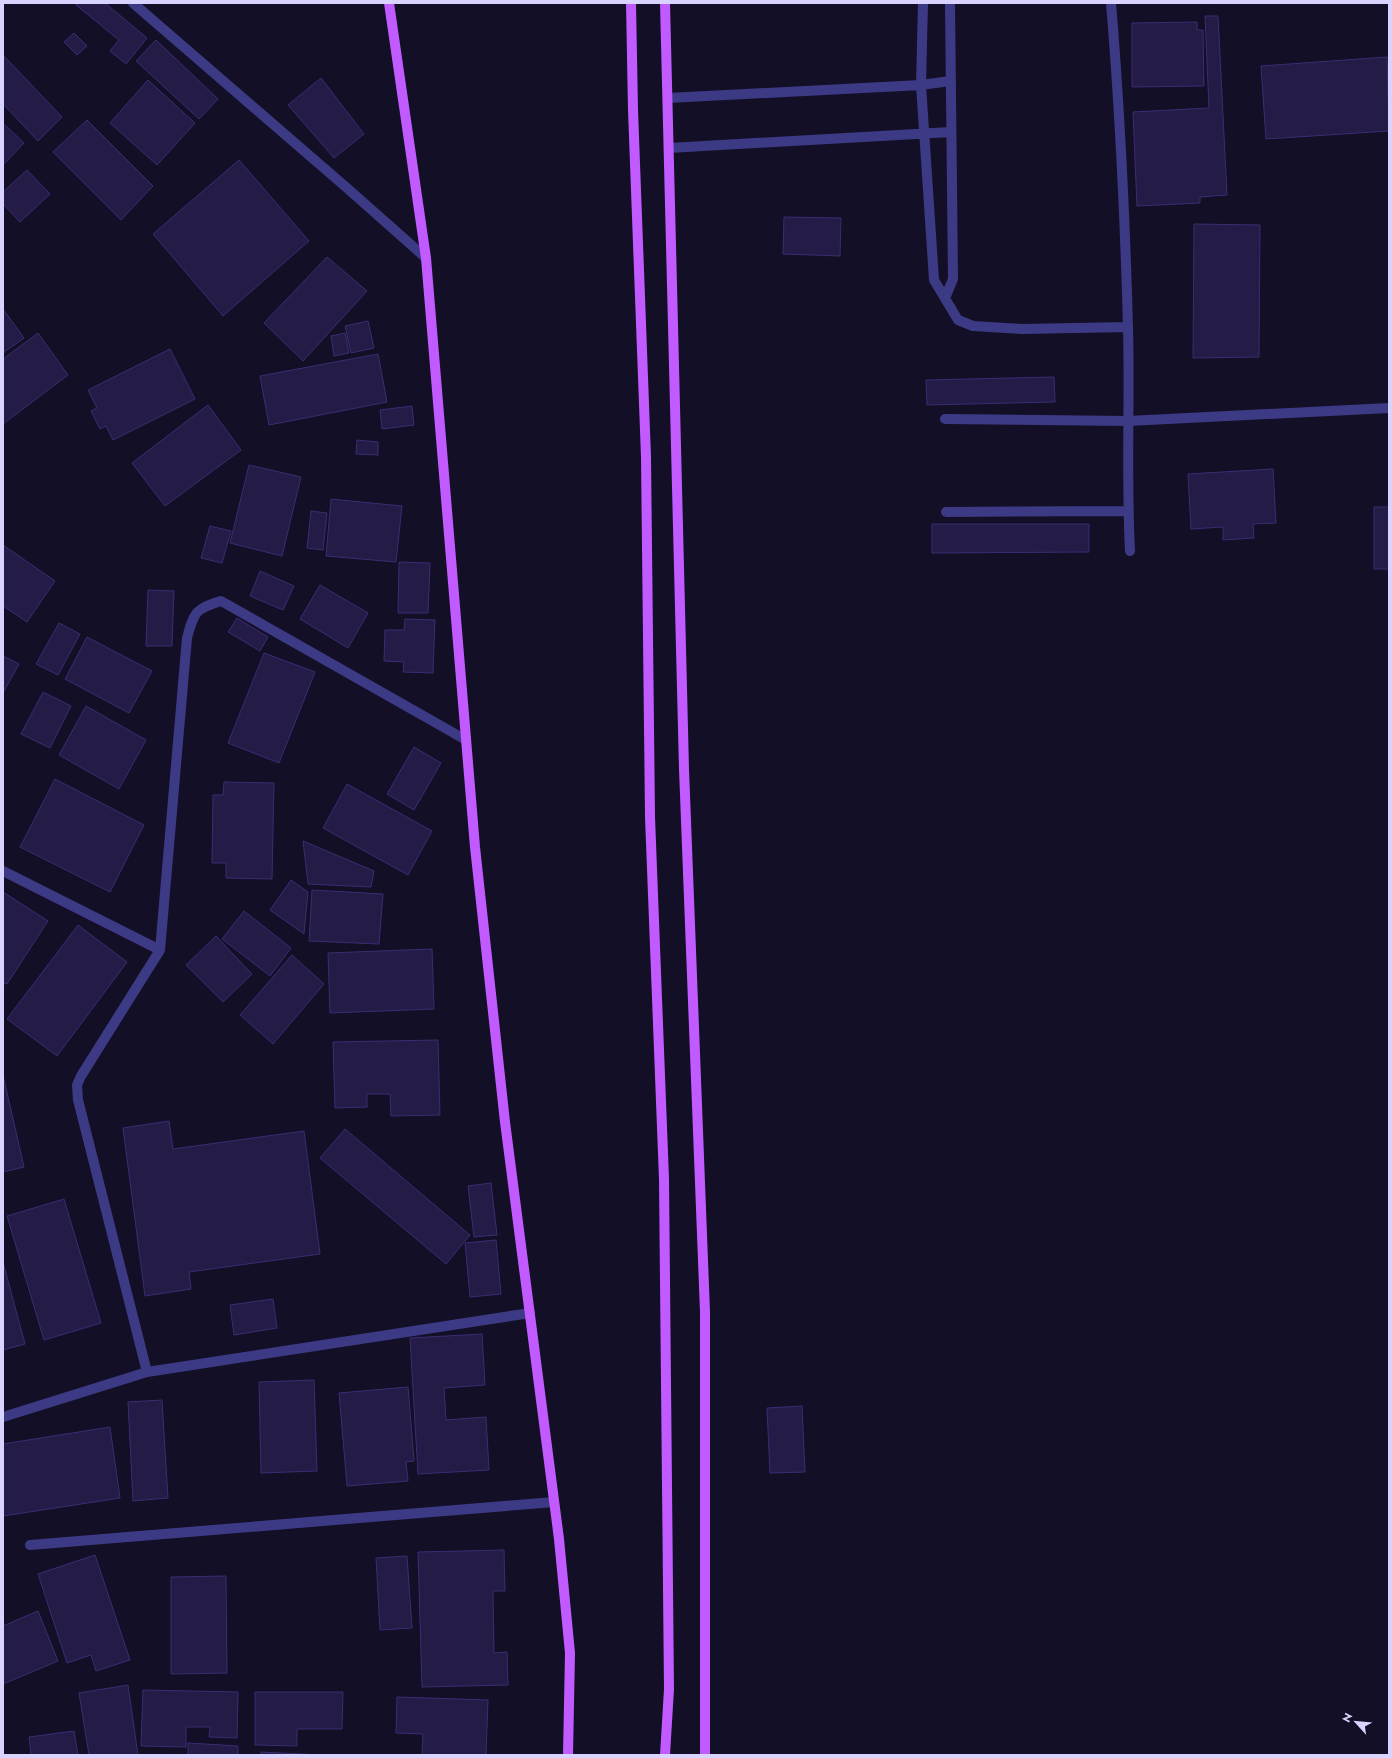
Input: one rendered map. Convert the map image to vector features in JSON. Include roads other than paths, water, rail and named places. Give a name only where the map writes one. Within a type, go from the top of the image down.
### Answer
[{"type":"main road","points":[[389,3],[426,258],[475,855],[504,1114],[554,1502],[570,1653],[568,1755]]},
{"type":"main road","points":[[631,3],[632,110],[646,457],[650,817],[664,1178],[669,1681],[665,1755]]},
{"type":"main road","points":[[665,3],[684,769],[705,1312],[705,1755]]},
{"type":"street","points":[[133,3],[426,258]]},
{"type":"street","points":[[923,3],[921,85],[934,280],[958,320],[973,326],[1022,329],[1128,327]]},
{"type":"street","points":[[945,298],[953,279],[950,3]]},
{"type":"street","points":[[1111,3],[1116,67],[1128,327],[1128,511],[1130,551]]},
{"type":"street","points":[[668,98],[921,85],[950,80]]},
{"type":"street","points":[[669,148],[951,132]]},
{"type":"street","points":[[945,419],[1128,421],[1389,408]]},
{"type":"street","points":[[946,512],[1128,511]]},
{"type":"street","points":[[147,1372],[78,1100],[77,1086],[81,1076],[160,950],[187,638],[192,620],[201,607],[221,600],[466,740]]},
{"type":"street","points":[[3,872],[160,950]]},
{"type":"street","points":[[3,1417],[147,1372],[530,1313]]},
{"type":"street","points":[[30,1544],[554,1502]]}]
